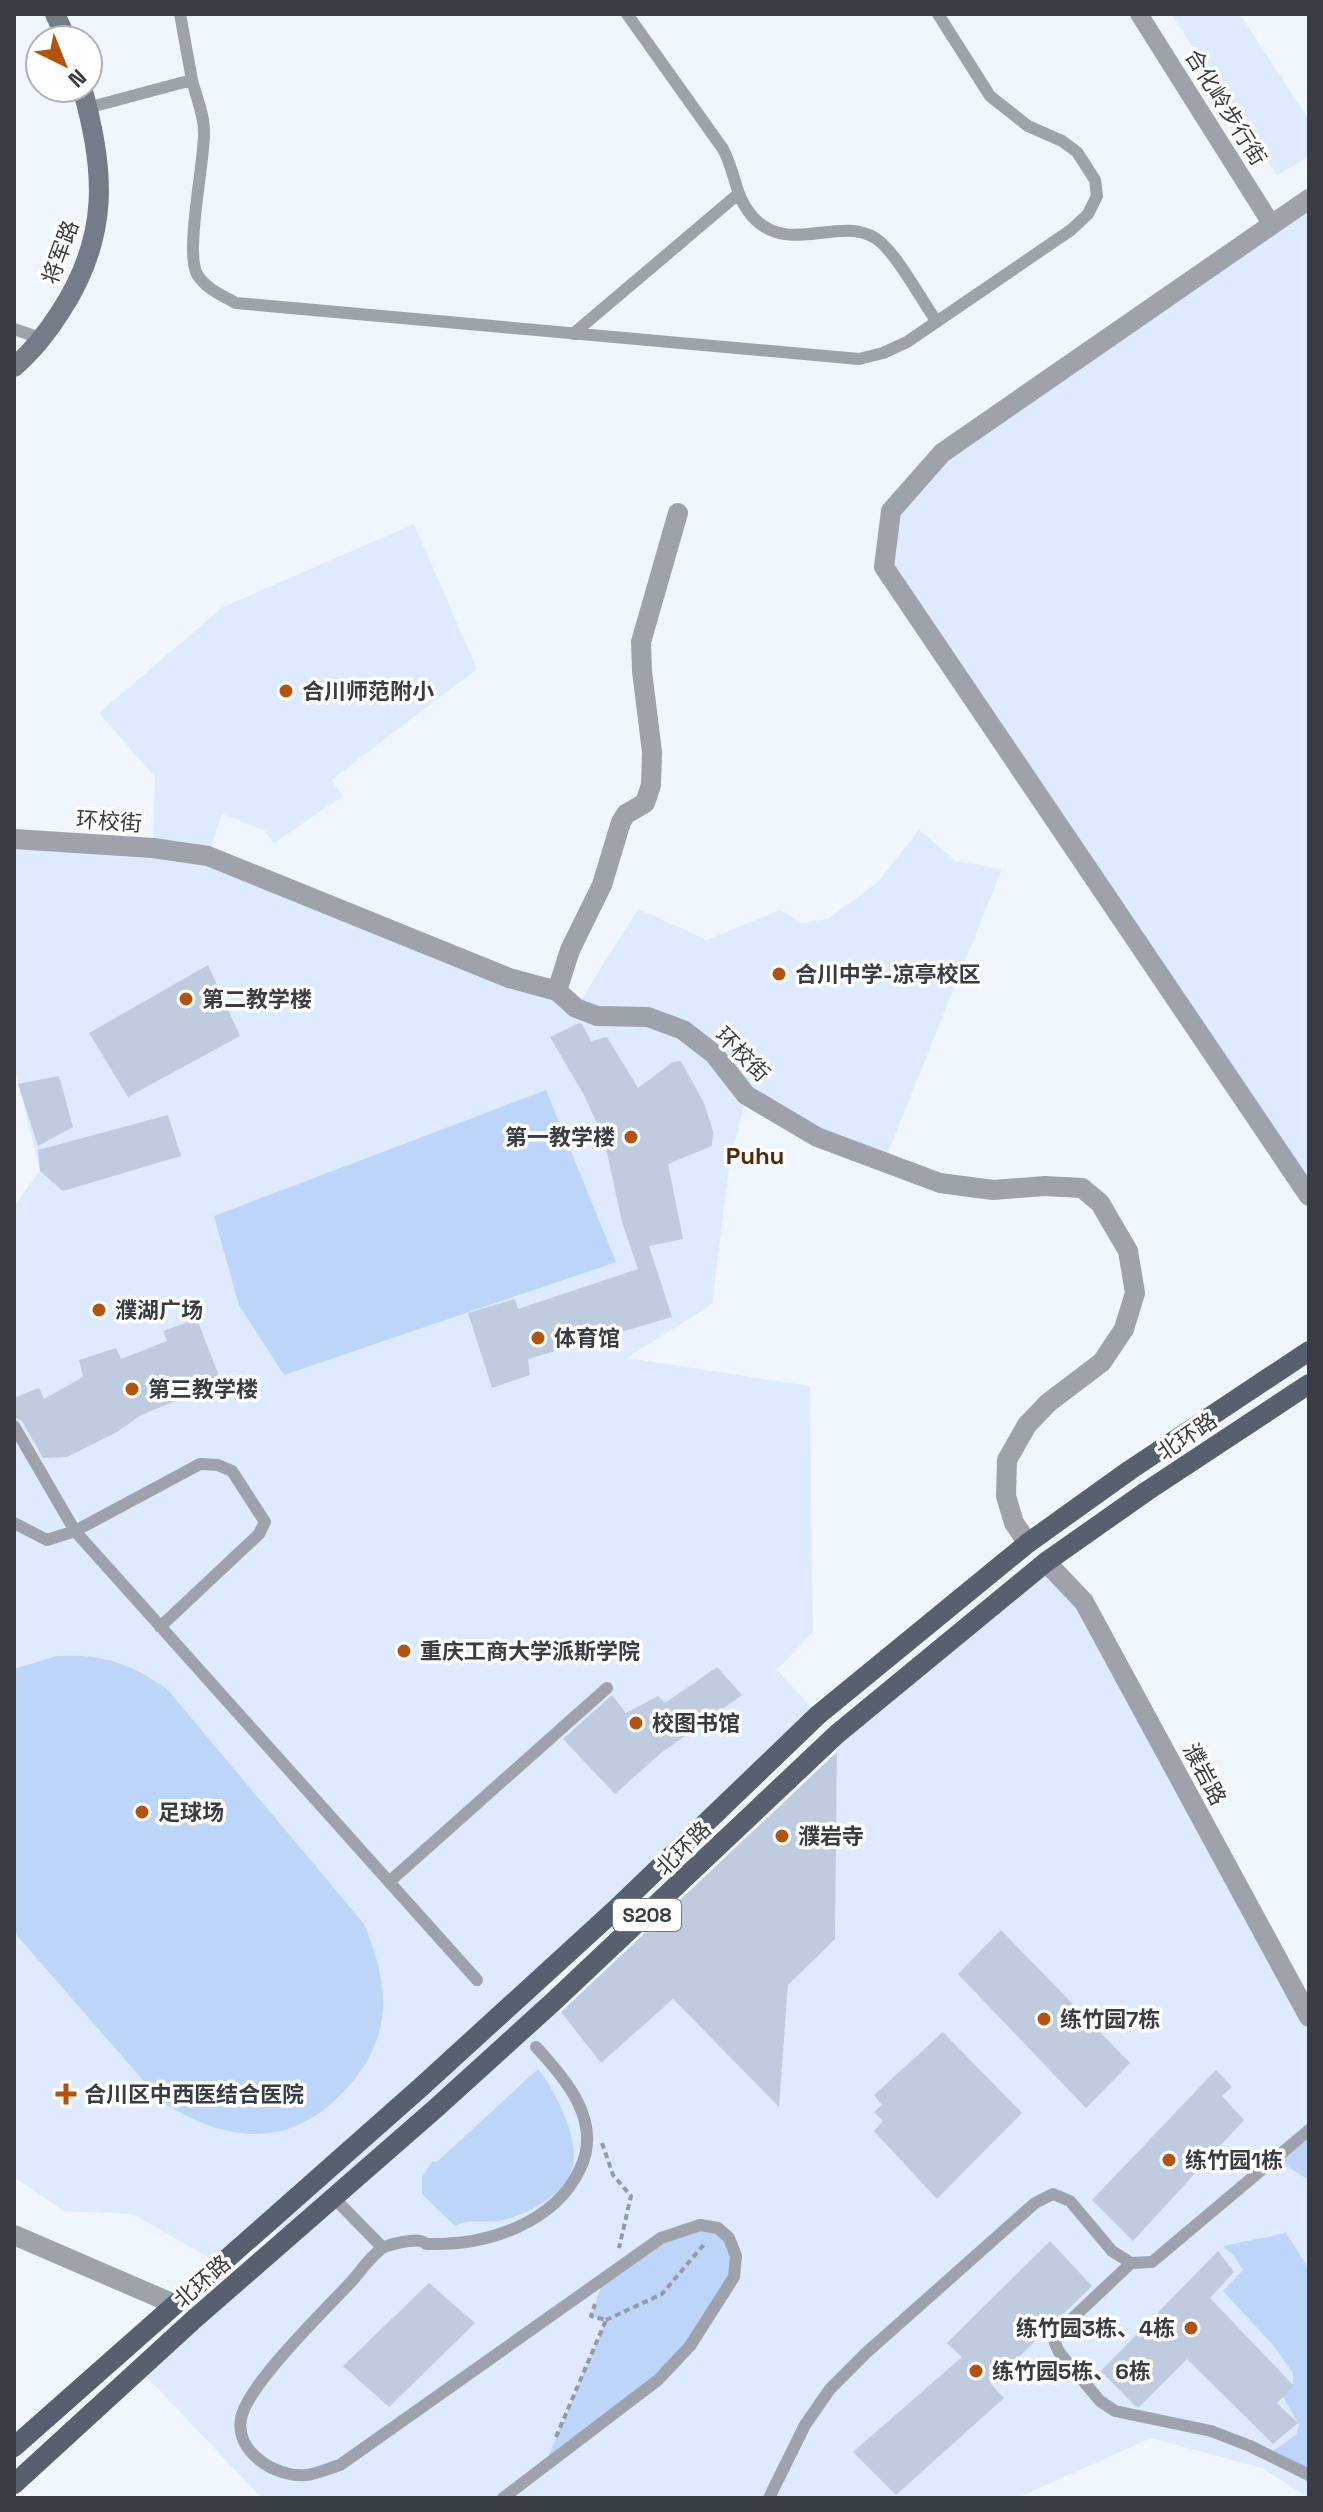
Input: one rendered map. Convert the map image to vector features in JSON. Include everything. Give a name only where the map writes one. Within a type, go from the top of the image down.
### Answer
[{"type":"main road","name":"将军路","points":[[14,367],[43,339],[77,286],[95,237],[99,188],[95,132],[87,104]]},
{"type":"main road","name":"北环路","points":[[14,2447],[443,2068],[615,1910],[818,1715],[1028,1543],[1130,1470],[1309,1351]]},
{"type":"main road","name":"北环路","points":[[14,2484],[192,2321],[634,1929],[837,1734],[1046,1562],[1309,1384]]},
{"type":"street","name":"合化岭步行街","points":[[1139,14],[1272,225]]},
{"type":"street","points":[[1309,199],[942,453],[891,511],[884,567],[1309,1196]]},
{"type":"street","points":[[557,991],[570,950],[602,885],[621,822],[626,814],[645,803],[649,796],[652,752],[641,642],[678,513]]},
{"type":"street","name":"环校街","points":[[14,839],[153,848],[208,856],[509,978],[557,991],[576,1008],[597,1016],[648,1017],[683,1030],[714,1054],[746,1095],[817,1137],[940,1183],[993,1190],[1045,1186],[1082,1188],[1100,1203],[1128,1251],[1135,1293],[1124,1329],[1102,1362],[1048,1403],[1027,1425],[1007,1460],[1006,1496],[1014,1523],[1028,1543]]},
{"type":"street","name":"濮岩路","points":[[1046,1562],[1084,1602],[1309,2017]]},
{"type":"street","points":[[14,2235],[174,2304]]},
{"type":"lane","points":[[180,14],[205,129],[193,244],[195,271],[209,288],[236,303],[859,359],[907,342],[937,322],[1071,230],[1088,214],[1097,196],[1095,180],[1077,152],[1062,141],[1028,126],[990,96],[938,14]]},
{"type":"lane","points":[[627,14],[723,149],[733,167],[737,195],[754,218],[775,232],[795,236],[856,231],[875,238],[889,251],[937,322]]},
{"type":"lane","points":[[104,95],[192,80]]},
{"type":"lane","points":[[573,334],[737,195]]},
{"type":"lane","points":[[14,329],[43,339]]},
{"type":"lane","points":[[14,1426],[75,1531],[477,1980]]},
{"type":"lane","points":[[14,1523],[47,1540],[75,1531],[200,1464],[218,1465],[232,1471],[265,1522],[259,1534],[160,1627]]},
{"type":"lane","points":[[389,1882],[607,1688]]},
{"type":"lane","points":[[503,2498],[658,2380],[690,2346],[734,2277],[736,2256],[729,2238],[718,2228],[700,2225],[661,2238],[340,2465],[305,2476],[274,2470],[258,2459],[245,2442],[241,2419],[253,2393],[281,2357],[383,2248],[417,2240],[428,2245],[493,2237],[550,2208],[581,2169],[587,2139],[582,2107],[566,2079],[536,2047]]},
{"type":"lane","points":[[769,2498],[805,2425],[830,2389],[866,2353],[1035,2203],[1053,2194],[1070,2201],[1112,2251],[1131,2263],[1152,2262],[1309,2130]]},
{"type":"lane","points":[[334,2198],[383,2248]]},
{"type":"lane","points":[[1131,2263],[1059,2331],[1055,2343],[1100,2401],[1115,2411],[1211,2431],[1309,2475]]},
{"type":"path","points":[[586,2131],[593,2133],[604,2145],[613,2175],[631,2196],[607,2277],[591,2316],[606,2320],[662,2294],[718,2228]]},
{"type":"path","points":[[553,2460],[549,2455],[606,2320]]},
{"type":"shaded area","points":[[1171,14],[1240,14],[1309,120],[1309,157],[1277,175]]},
{"type":"shaded area","points":[[1309,199],[1309,1196],[884,567],[891,511],[942,453]]},
{"type":"shaded area","name":"重庆工商大学派斯学院","points":[[414,524],[477,669],[331,780],[343,796],[274,843],[264,830],[222,814],[208,855],[576,1008],[638,909],[707,940],[780,910],[802,923],[828,919],[878,882],[919,830],[956,861],[1002,869],[884,1162],[746,1096],[729,1167],[712,1304],[627,1358],[810,1386],[813,1632],[777,1670],[818,1715],[535,1984],[601,2063],[673,1999],[779,2106],[788,1985],[835,1938],[837,1734],[1046,1562],[1084,1602],[1309,2017],[1309,2498],[1262,2468],[1151,2438],[1017,2498],[262,2498],[139,2369],[284,2240],[268,2221],[220,2264],[133,2214],[64,2211],[14,2177],[14,1206],[40,1171],[14,1066],[14,839],[153,848],[155,777],[99,713],[223,607]]},
{"type":"shaded area","points":[[546,1090],[616,1262],[284,1375],[239,1305],[214,1216]]},
{"type":"shaded area","name":"足球场","points":[[57,1656],[115,1662],[167,1689],[364,1924],[382,1986],[383,2008],[379,2031],[372,2052],[353,2081],[324,2109],[302,2123],[280,2131],[257,2134],[234,2132],[186,2116],[162,2102],[14,1932],[14,1669]]},
{"type":"shaded area","points":[[538,2069],[558,2101],[569,2128],[574,2154],[569,2175],[555,2194],[524,2213],[503,2220],[466,2222],[455,2226],[422,2194],[422,2177],[432,2162],[438,2161]]},
{"type":"shaded area","points":[[1309,2138],[1309,2180],[1277,2160]]},
{"type":"shaded area","points":[[700,2225],[729,2238],[734,2277],[690,2346],[553,2460],[549,2455],[606,2321],[591,2316],[603,2280],[661,2238]]},
{"type":"shaded area","points":[[1286,2233],[1309,2269],[1309,2475],[1273,2451],[1296,2435],[1299,2425],[1282,2395],[1293,2387],[1293,2373],[1273,2345],[1223,2291],[1243,2270],[1223,2246]]},
{"type":"building","name":"第二教学楼","points":[[208,965],[240,1036],[128,1097],[89,1033]]},
{"type":"building","points":[[579,1023],[591,1041],[607,1037],[638,1088],[673,1062],[681,1061],[704,1103],[713,1131],[712,1146],[668,1164],[683,1239],[649,1246],[672,1317],[528,1359],[530,1375],[492,1388],[468,1313],[515,1299],[518,1309],[638,1269],[622,1222],[604,1139],[584,1095],[550,1037]]},
{"type":"building","points":[[59,1076],[73,1127],[38,1146],[18,1084]]},
{"type":"building","points":[[168,1115],[181,1156],[63,1191],[40,1171],[38,1150]]},
{"type":"building","name":"第三教学楼","points":[[197,1319],[219,1376],[201,1384],[203,1390],[141,1415],[117,1432],[67,1457],[43,1458],[22,1421],[14,1417],[14,1398],[39,1388],[44,1399],[83,1377],[79,1360],[116,1348],[121,1359],[167,1341],[163,1331]]},
{"type":"building","name":"校图书馆","points":[[717,1667],[742,1695],[661,1753],[615,1794],[563,1739],[612,1695],[626,1713],[658,1696],[665,1703]]},
{"type":"building","name":"濮岩寺","points":[[837,1752],[835,1939],[788,1985],[779,2107],[673,1999],[601,2063],[561,2012]]},
{"type":"building","name":"练竹园7栋","points":[[1001,1930],[1130,2063],[1086,2108],[958,1974]]},
{"type":"building","points":[[943,2032],[1022,2113],[937,2199],[874,2131],[883,2121],[874,2112],[882,2105],[874,2095]]},
{"type":"building","name":"练竹园1栋","points":[[1216,2070],[1232,2087],[1222,2096],[1244,2120],[1133,2241],[1092,2200]]},
{"type":"building","name":"练竹园5栋、6栋","points":[[1050,2241],[1092,2286],[991,2384],[1004,2398],[896,2495],[853,2452],[962,2357],[947,2343]]},
{"type":"building","name":"练竹园3栋、4栋","points":[[1218,2251],[1234,2272],[1210,2298],[1294,2386],[1277,2403],[1298,2423],[1273,2444],[1187,2359],[1139,2407],[1101,2371]]},
{"type":"building","points":[[429,2283],[475,2323],[389,2407],[343,2366]]},
{"type":"place","name":"合川师范附小","points":[[286,691]]},
{"type":"place","name":"合川中学-凉亭校区","points":[[779,974]]},
{"type":"place","name":"第二教学楼","points":[[186,999]]},
{"type":"place","name":"第一教学楼","points":[[631,1137]]},
{"type":"place","name":"濮湖广场","points":[[99,1310]]},
{"type":"place","name":"体育馆","points":[[538,1338]]},
{"type":"place","name":"第三教学楼","points":[[132,1389]]},
{"type":"place","name":"重庆工商大学派斯学院","points":[[404,1651]]},
{"type":"place","name":"校图书馆","points":[[636,1723]]},
{"type":"place","name":"足球场","points":[[142,1812]]},
{"type":"place","name":"濮岩寺","points":[[782,1836]]},
{"type":"place","name":"练竹园7栋","points":[[1044,2019]]},
{"type":"place","name":"合川区中西医结合医院","points":[[66,2094]]},
{"type":"place","name":"练竹园1栋","points":[[1169,2160]]},
{"type":"place","name":"练竹园3栋、4栋","points":[[1191,2328]]},
{"type":"place","name":"练竹园5栋、6栋","points":[[976,2371]]},
{"type":"district","name":"Puhu","points":[[755,1155]]}]
